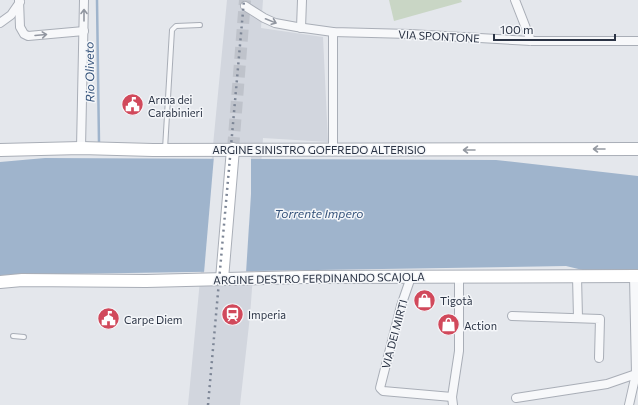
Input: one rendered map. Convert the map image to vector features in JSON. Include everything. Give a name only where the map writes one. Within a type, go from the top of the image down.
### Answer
[{"type":"main road","name":"ARGINE SINISTRO GOFFREDO ALTERISIO","points":[[0,150],[82,148],[638,149]]},
{"type":"main road","points":[[222,279],[233,149]]},
{"type":"main road","name":"ARGINE DESTRO FERDINANDO SCAJOLA","points":[[0,282],[22,280],[104,281],[459,276],[636,276]]},
{"type":"street","points":[[82,148],[84,0]]},
{"type":"street","points":[[301,28],[302,0]]},
{"type":"street","points":[[515,0],[531,41]]},
{"type":"street","points":[[20,1],[20,27],[24,34],[28,36],[84,31]]},
{"type":"street","points":[[0,23],[11,15],[20,1]]},
{"type":"street","name":"VIA SPONTONE","points":[[245,6],[275,23],[333,32],[410,34],[531,41],[638,41]]},
{"type":"street","points":[[333,32],[333,149]]},
{"type":"street","points":[[452,401],[459,351],[459,276]]},
{"type":"street","points":[[577,276],[578,318]]},
{"type":"street","points":[[629,405],[636,374],[636,276]]},
{"type":"street","name":"VIA DEI MIRTI","points":[[411,277],[391,340],[380,388],[383,391],[452,401]]},
{"type":"street","points":[[512,316],[600,319],[599,358]]},
{"type":"street","points":[[516,398],[607,384],[636,374]]},
{"type":"lane","points":[[165,149],[172,30],[176,26],[200,25]]},
{"type":"lane","points":[[13,336],[24,337]]},
{"type":"shaded area","name":"Imperia","points":[[227,0],[263,0],[261,28],[323,37],[328,142],[263,138],[250,316],[240,405],[188,405]]},
{"type":"green space","points":[[389,0],[461,0],[462,2],[394,21]]},
{"type":"water","name":"Torrente Impero","points":[[45,158],[496,160],[638,176],[638,272],[595,273],[566,266],[0,275],[0,162]]},
{"type":"pier","points":[[214,156],[251,157],[251,194],[246,273],[204,273]]},
{"type":"waterway","name":"Rio Oliveto","points":[[97,0],[99,143]]},
{"type":"tunnel","points":[[233,149],[245,0]]},
{"type":"railway","points":[[208,405],[244,0]]},
{"type":"place","name":"Arma dei Carabinieri","points":[[133,105]]},
{"type":"place","name":"Tigotà","points":[[425,300]]},
{"type":"place","name":"Imperia","points":[[232,314]]},
{"type":"place","name":"Carpe Diem","points":[[108,319]]},
{"type":"place","name":"Action","points":[[449,325]]}]
